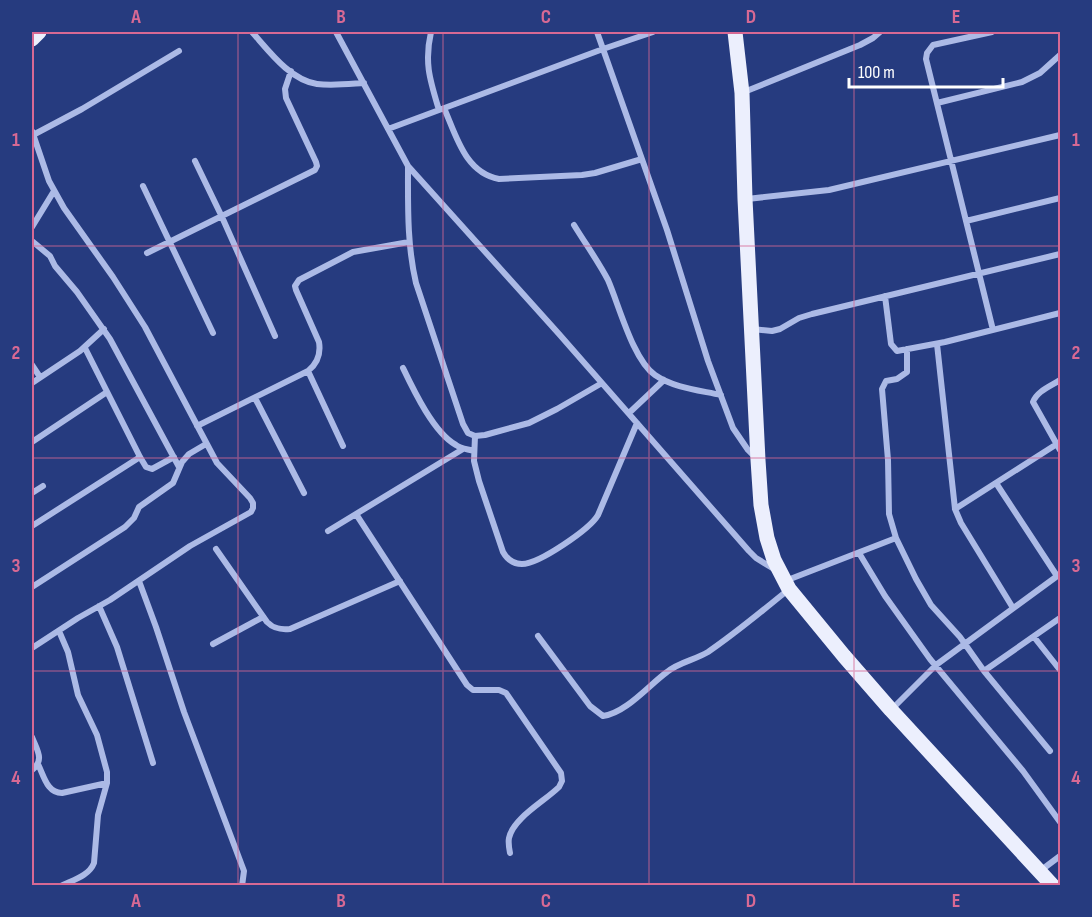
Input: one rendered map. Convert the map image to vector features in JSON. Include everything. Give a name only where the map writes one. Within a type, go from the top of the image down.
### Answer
[{"type":"main road","points":[[32,39],[39,32]]},
{"type":"main road","points":[[735,32],[742,93],[758,460],[761,505],[767,538],[784,581],[806,611],[891,710],[1053,885]]},
{"type":"street","points":[[252,32],[272,54],[302,79],[319,84],[364,83]]},
{"type":"street","points":[[336,32],[408,166],[749,551],[784,581]]},
{"type":"street","points":[[431,32],[427,63],[429,79],[441,109],[467,159],[478,171],[491,178],[499,179],[582,176],[642,159]]},
{"type":"street","points":[[597,32],[667,230],[708,361],[733,428],[758,460]]},
{"type":"street","points":[[388,129],[653,32]]},
{"type":"street","points":[[742,93],[860,45],[880,32]]},
{"type":"street","points":[[992,32],[933,45],[929,48],[926,59],[993,330]]},
{"type":"street","points":[[32,648],[190,546],[251,512],[253,508],[250,498],[217,464],[135,309],[76,227],[54,191],[32,133],[82,109],[179,51]]},
{"type":"street","points":[[937,103],[1022,82],[1040,73],[1060,56]]},
{"type":"street","points":[[147,253],[315,170],[316,162],[286,98],[285,89],[291,71]]},
{"type":"street","points":[[745,199],[829,190],[1060,135]]},
{"type":"street","points":[[195,161],[275,336]]},
{"type":"street","points":[[408,166],[407,220],[416,283],[459,413],[468,433],[475,436],[484,435],[530,423],[602,383]]},
{"type":"street","points":[[142,186],[213,333]]},
{"type":"street","points":[[32,227],[54,191]]},
{"type":"street","points":[[966,221],[1060,198]]},
{"type":"street","points":[[574,225],[608,282],[641,360],[653,374],[678,386],[721,395]]},
{"type":"street","points":[[32,241],[50,256],[55,266],[104,329],[179,467]]},
{"type":"street","points":[[197,426],[308,371],[316,363],[320,346],[296,290],[296,283],[353,252],[409,242]]},
{"type":"street","points":[[752,329],[772,331],[812,314],[1060,254]]},
{"type":"street","points":[[885,296],[891,344],[897,351],[937,344],[1060,313]]},
{"type":"street","points":[[32,383],[85,348],[104,329]]},
{"type":"street","points":[[937,344],[955,509],[961,523],[1013,608]]},
{"type":"street","points":[[85,348],[146,467],[152,470],[174,457]]},
{"type":"street","points":[[907,350],[907,372],[897,379],[886,381],[882,389],[888,460],[889,514],[896,538],[931,605],[1050,752]]},
{"type":"street","points":[[32,365],[40,377]]},
{"type":"street","points":[[403,368],[418,398],[437,426],[453,444],[474,451]]},
{"type":"street","points":[[308,371],[343,446]]},
{"type":"street","points":[[629,413],[664,380]]},
{"type":"street","points":[[955,509],[1059,446],[1033,402],[1039,393],[1060,380]]},
{"type":"street","points":[[32,442],[107,392]]},
{"type":"street","points":[[255,398],[304,493]]},
{"type":"street","points":[[475,436],[474,461],[503,552],[513,562],[526,564],[563,544],[595,521],[637,423]]},
{"type":"street","points":[[32,587],[125,527],[134,518],[139,507],[172,483],[179,467],[189,454],[206,444]]},
{"type":"street","points":[[328,531],[463,449]]},
{"type":"street","points":[[32,526],[140,458]]},
{"type":"street","points":[[891,710],[936,666],[1059,575],[996,483]]},
{"type":"street","points":[[32,493],[43,486]]},
{"type":"street","points":[[356,514],[467,685],[473,690],[500,690],[506,693],[561,773],[562,781],[559,787],[515,825],[509,836],[510,852]]},
{"type":"street","points":[[538,636],[590,706],[603,716],[609,715],[674,667],[707,653],[784,581],[896,538]]},
{"type":"street","points":[[216,549],[263,616],[272,627],[280,629],[290,629],[400,581]]},
{"type":"street","points":[[859,553],[885,596],[936,666],[1023,771],[1060,822]]},
{"type":"street","points":[[139,581],[184,712],[244,871],[243,885]]},
{"type":"street","points":[[99,606],[117,647],[153,763]]},
{"type":"street","points":[[213,644],[263,616]]},
{"type":"street","points":[[984,671],[1060,618]]},
{"type":"street","points":[[59,630],[68,652],[78,695],[93,727],[107,772],[107,783],[98,815],[92,868],[83,875],[61,885]]},
{"type":"street","points":[[1034,637],[1060,670]]},
{"type":"street","points":[[32,737],[38,753],[38,764],[49,788],[57,793],[107,783]]},
{"type":"street","points":[[32,771],[38,764]]},
{"type":"street","points":[[1040,871],[1060,856]]}]
